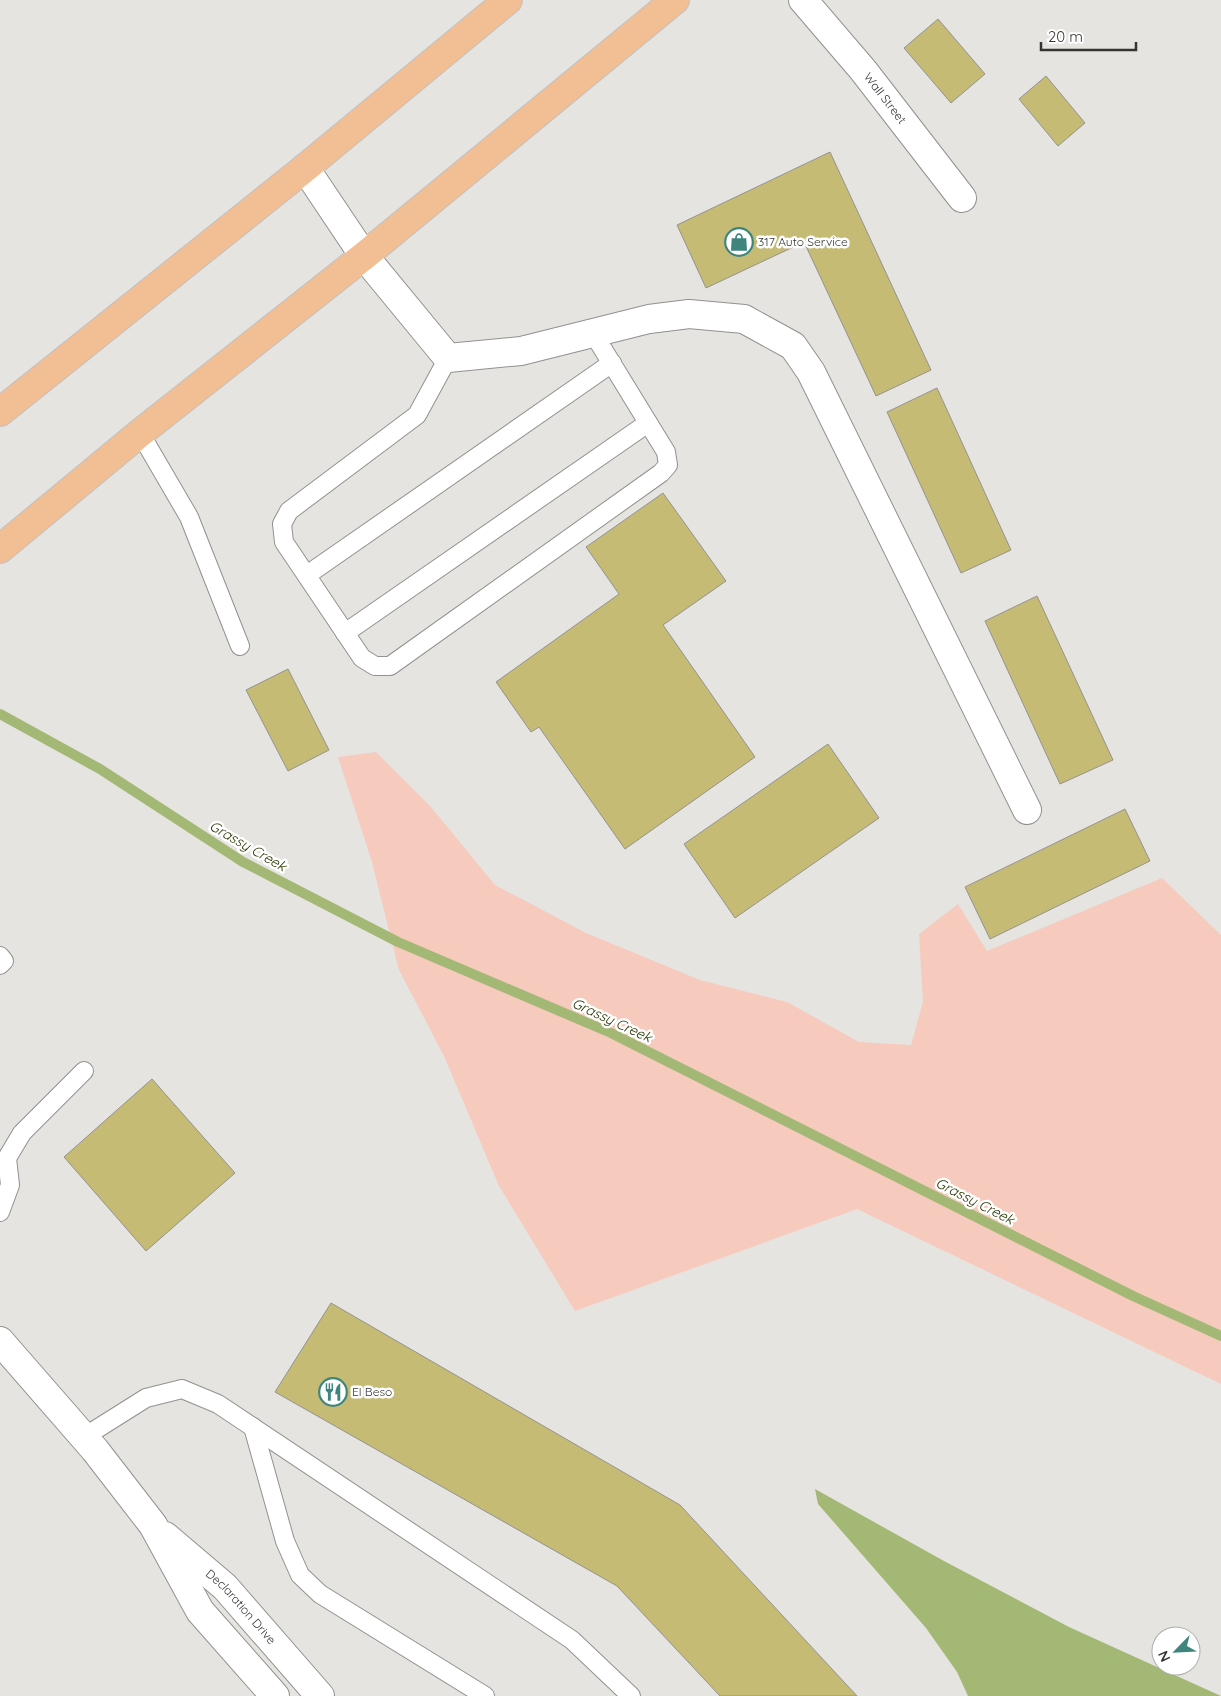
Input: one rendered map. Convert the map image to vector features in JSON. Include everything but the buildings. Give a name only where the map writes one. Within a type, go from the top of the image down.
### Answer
[{"type":"main road","points":[[0,412],[305,168],[508,0]]},
{"type":"main road","points":[[0,549],[140,433],[364,256],[675,0]]},
{"type":"street","name":"Wall Street","points":[[803,0],[863,70],[962,198]]},
{"type":"street","points":[[305,168],[364,256],[448,358],[521,351],[649,319],[689,314],[744,319],[793,346],[811,372],[1027,810]]},
{"type":"street","name":"Declaration Drive","points":[[0,1341],[84,1437],[153,1525],[200,1611],[275,1696]]},
{"type":"street","name":"Declaration Drive","points":[[153,1525],[225,1587],[320,1696]]},
{"type":"lane","points":[[448,358],[417,415],[289,512],[282,524],[284,542],[362,658],[375,666],[390,666],[661,473],[668,465],[666,452],[593,333]]},
{"type":"lane","points":[[307,575],[612,363]]},
{"type":"lane","points":[[345,633],[648,423]]},
{"type":"lane","points":[[140,433],[189,517],[240,646]]},
{"type":"lane","points":[[0,956],[4,961],[0,965]]},
{"type":"lane","points":[[0,1212],[10,1185],[7,1158],[22,1133],[84,1071]]},
{"type":"lane","points":[[84,1437],[146,1398],[182,1389],[218,1404],[572,1640],[631,1696]]},
{"type":"lane","points":[[253,1427],[286,1541],[300,1575],[320,1594],[485,1696]]},
{"type":"shaded area","points":[[376,752],[431,807],[495,885],[586,933],[700,980],[787,1002],[859,1042],[911,1045],[923,1002],[919,934],[958,904],[987,951],[1162,878],[1221,935],[1221,1384],[857,1209],[575,1311],[499,1186],[444,1056],[399,970],[372,862],[338,757]]},
{"type":"shaded area","points":[[815,1489],[944,1561],[1069,1627],[1151,1664],[1151,1676],[1177,1676],[1221,1696],[968,1696],[957,1672],[926,1628],[818,1504]]},
{"type":"waterway","name":"Grassy Creek","points":[[0,714],[100,769],[243,862],[398,942],[611,1033],[1133,1296],[1221,1336]]},
{"type":"place","name":"317 Auto Service","points":[[739,242]]},
{"type":"place","name":"El Beso","points":[[333,1392]]}]
